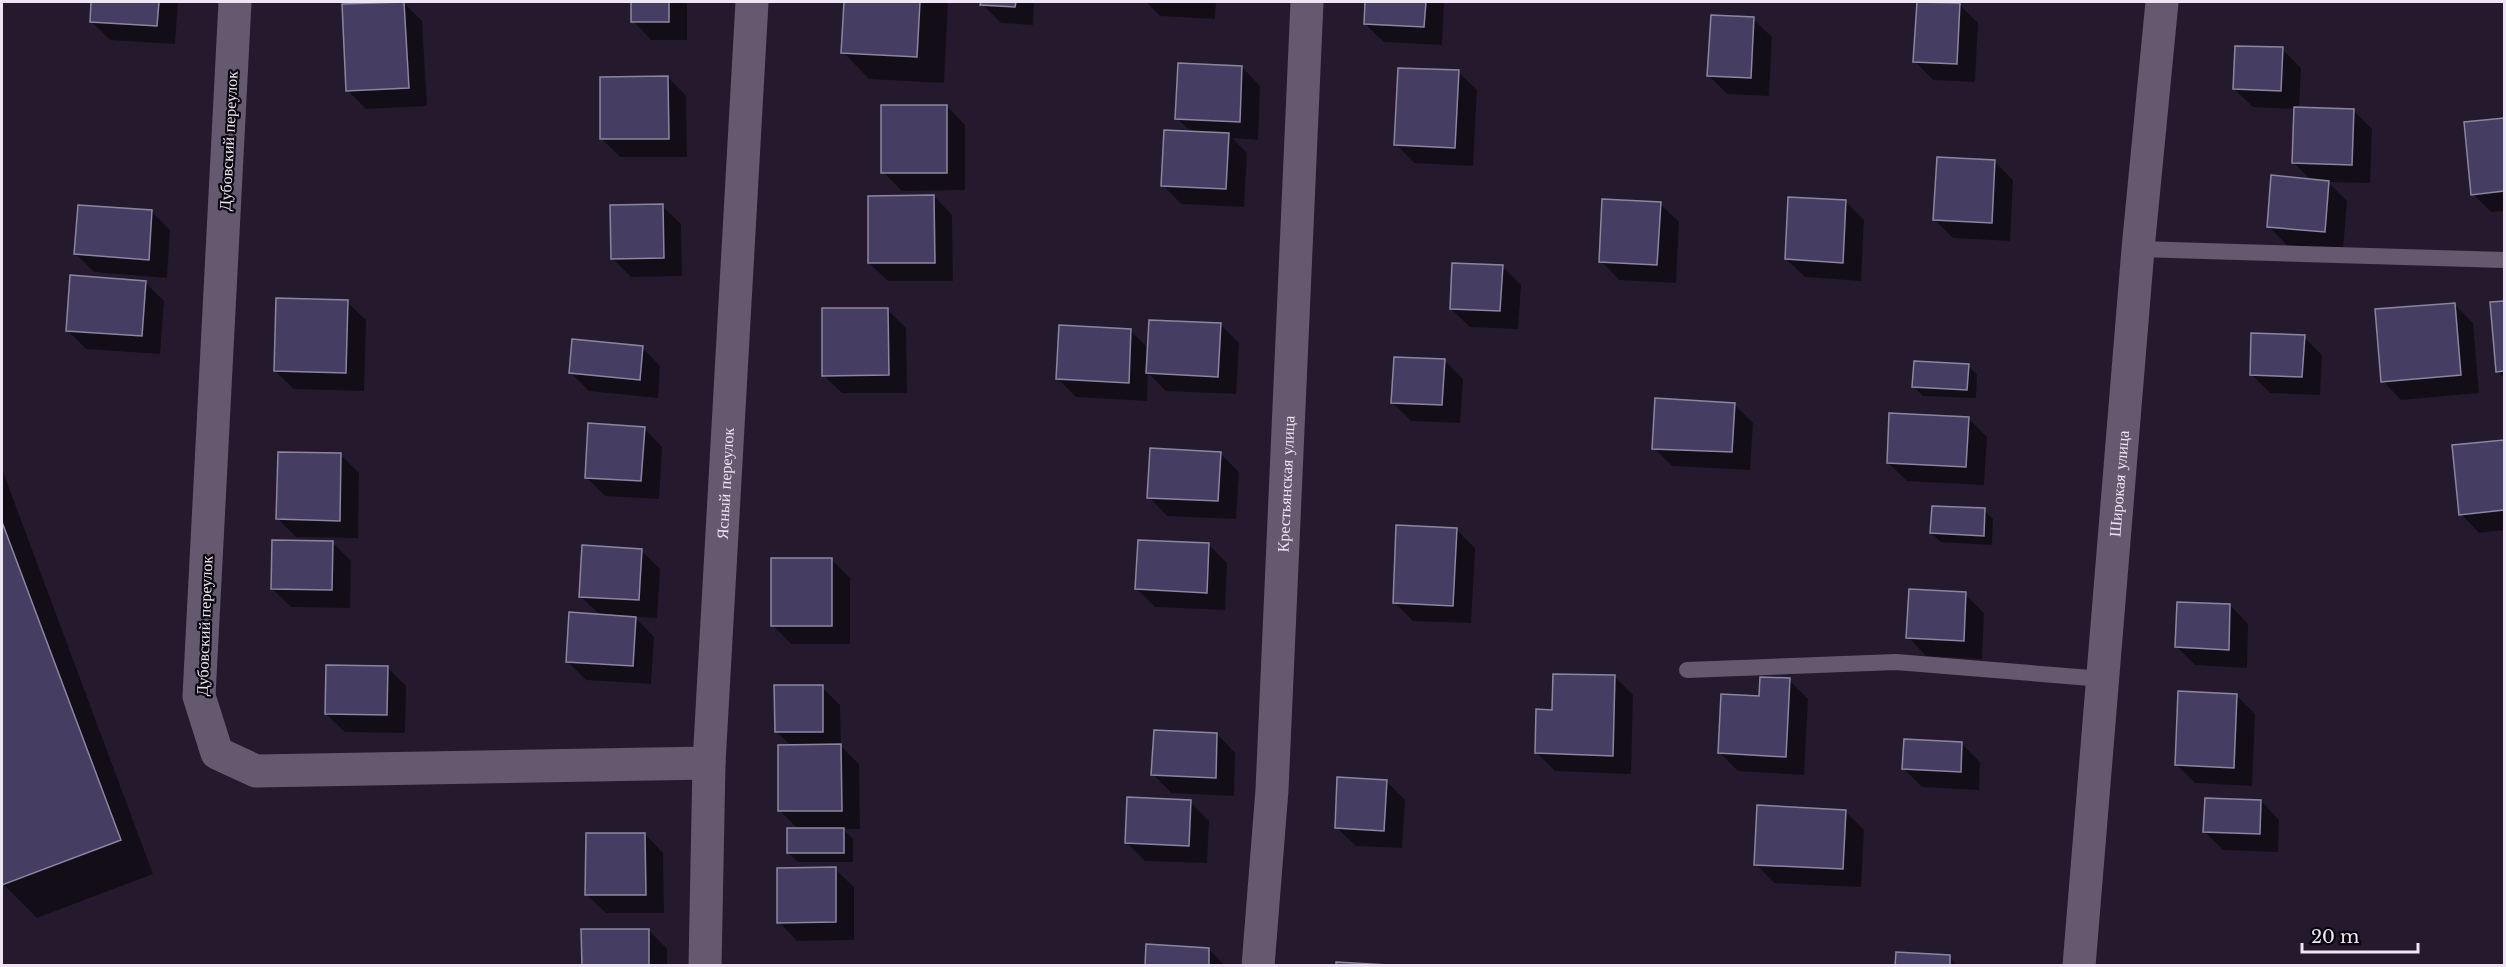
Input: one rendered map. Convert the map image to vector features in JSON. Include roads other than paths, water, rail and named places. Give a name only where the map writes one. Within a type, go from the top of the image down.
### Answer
[{"type":"street","name":"Дубовский переулок","points":[[235,2],[199,696],[217,753],[256,771],[709,763]]},
{"type":"street","name":"Ясный переулок","points":[[705,966],[709,763],[752,2]]},
{"type":"street","name":"Крестьянская улица","points":[[1258,966],[1272,790],[1307,2]]},
{"type":"street","name":"Широкая улица","points":[[2079,966],[2138,249],[2162,2]]},
{"type":"lane","points":[[2138,249],[2505,260]]},
{"type":"lane","points":[[1687,670],[1896,662],[2103,679]]}]
